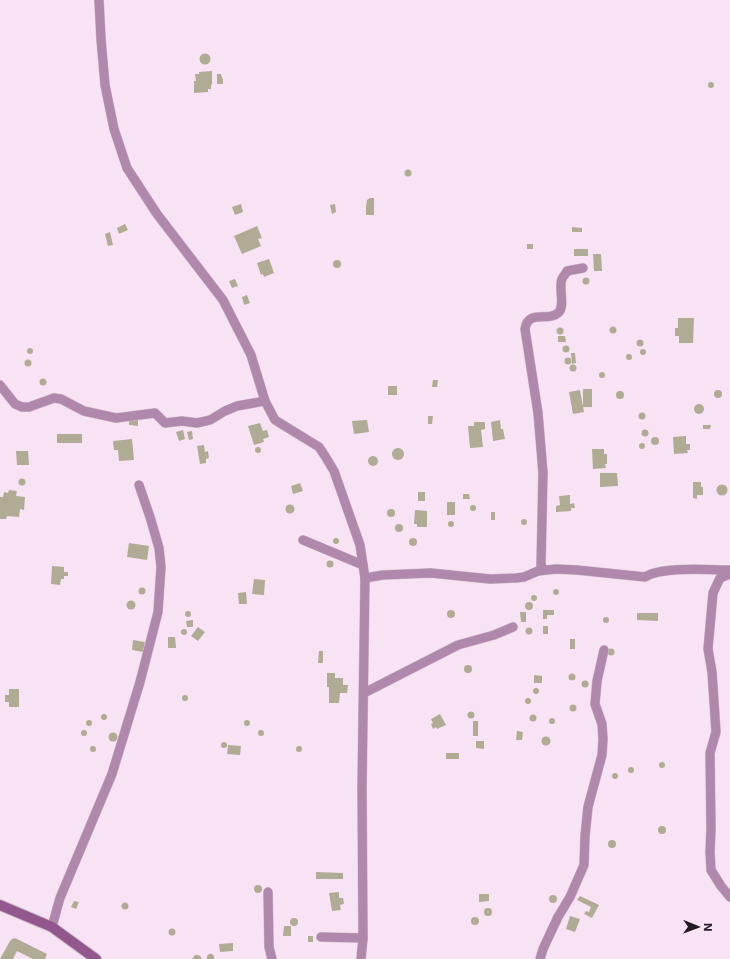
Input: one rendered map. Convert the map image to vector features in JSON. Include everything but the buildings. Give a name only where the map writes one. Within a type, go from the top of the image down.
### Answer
[{"type":"main road","points":[[1,906],[52,927],[96,959]]},
{"type":"street","points":[[99,0],[105,85],[114,129],[127,168],[157,214],[223,300],[250,355],[265,401],[275,420],[319,447],[325,456],[334,471],[360,545],[365,578],[362,787],[363,938],[361,959]]},
{"type":"street","points":[[544,570],[541,565],[544,473],[538,413],[525,330],[526,324],[532,319],[552,316],[561,310],[562,279],[567,271],[583,268]]},
{"type":"street","points":[[0,384],[15,404],[22,407],[29,407],[54,398],[61,399],[84,411],[116,418],[155,413],[165,423],[210,420],[224,411],[237,406],[265,401]]},
{"type":"street","points":[[52,927],[58,905],[112,774],[140,682],[158,612],[161,567],[159,548],[150,517],[138,485]]},
{"type":"street","points":[[303,540],[364,565]]},
{"type":"street","points":[[365,578],[383,575],[431,573],[490,579],[516,578],[544,570],[556,569],[645,577],[662,571],[730,570]]},
{"type":"street","points":[[730,574],[720,578],[713,593],[708,649],[712,672],[716,732],[710,753],[710,852],[712,870],[721,886],[730,897]]},
{"type":"street","points":[[364,693],[458,645],[494,635],[513,626]]},
{"type":"street","points":[[540,959],[543,949],[558,917],[570,897],[584,865],[588,806],[602,755],[602,724],[595,704],[597,681],[604,650]]},
{"type":"street","points":[[268,892],[269,947],[272,959]]},
{"type":"street","points":[[321,938],[363,938]]}]
